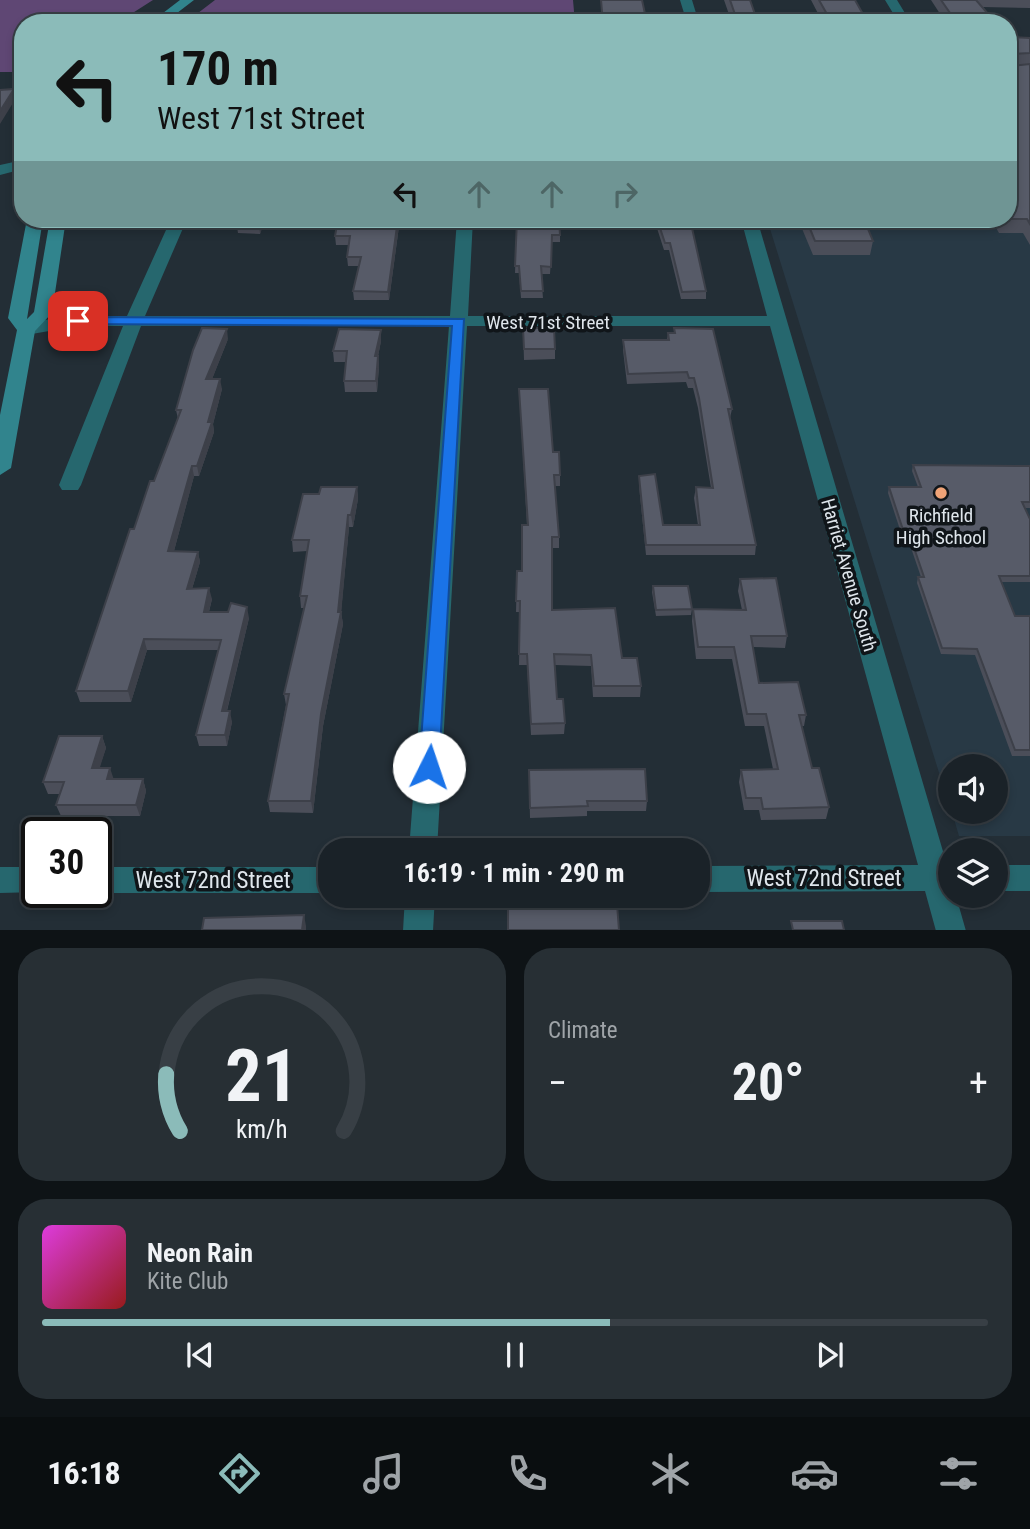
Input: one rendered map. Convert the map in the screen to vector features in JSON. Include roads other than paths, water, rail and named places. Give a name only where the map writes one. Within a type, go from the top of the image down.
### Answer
[{"type":"main road","points":[[169,14],[188,0]]},
{"type":"main road","points":[[26,330],[16,318],[33,228]]},
{"type":"main road","points":[[0,468],[26,330],[43,313],[57,228]]},
{"type":"street","points":[[70,485],[134,321],[175,228]]},
{"type":"street","points":[[425,838],[465,228]]},
{"type":"street","name":"Harriet Avenue South","points":[[751,228],[938,861]]},
{"type":"street","name":"West 71st Street","points":[[26,330],[78,321],[777,321]]},
{"type":"street","name":"West 72nd Street","points":[[710,879],[938,878]]},
{"type":"street","points":[[1008,878],[1030,878]]},
{"type":"street","points":[[0,880],[21,880]]},
{"type":"street","name":"West 72nd Street","points":[[112,880],[318,880]]},
{"type":"street","points":[[418,930],[419,908]]},
{"type":"street","name":"Harriet Avenue South","points":[[948,908],[951,930]]},
{"type":"place","name":"Richfield High School","points":[[941,493]]}]
